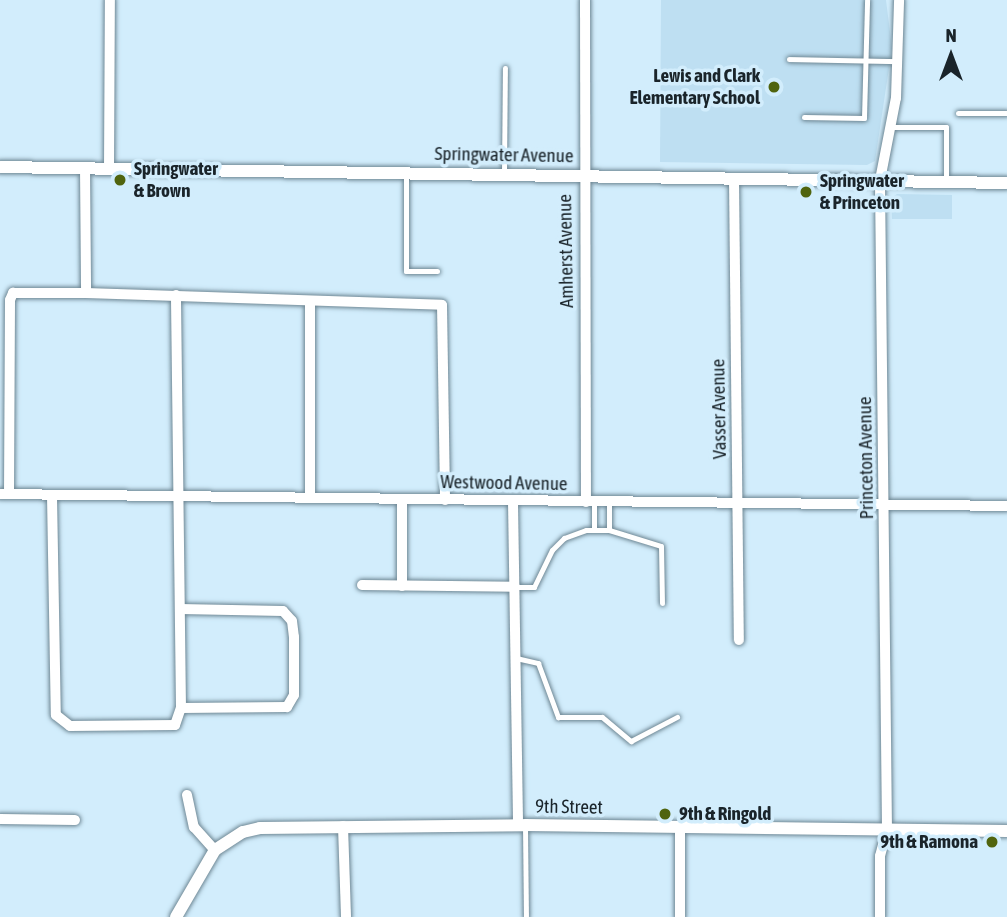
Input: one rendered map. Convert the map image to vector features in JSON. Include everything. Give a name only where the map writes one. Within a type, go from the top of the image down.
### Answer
[{"type":"street","points":[[109,169],[110,0]]},
{"type":"street","name":"Amherst Avenue","points":[[585,0],[583,176],[590,502]]},
{"type":"street","name":"Princeton Avenue","points":[[880,917],[880,856],[887,830],[880,180],[891,127],[898,61],[899,0]]},
{"type":"street","name":"Springwater Avenue","points":[[0,167],[1007,183]]},
{"type":"street","points":[[85,168],[86,293]]},
{"type":"street","name":"Vasser Avenue","points":[[734,177],[739,640]]},
{"type":"street","points":[[4,494],[9,332],[13,293],[86,293],[442,305],[444,500]]},
{"type":"street","points":[[176,295],[181,713]]},
{"type":"street","points":[[310,301],[310,498]]},
{"type":"street","name":"Westwood Avenue","points":[[4,494],[1007,506]]},
{"type":"street","points":[[52,496],[59,720],[70,726],[161,728],[181,713],[287,707],[294,695],[294,637],[292,621],[283,611],[180,609]]},
{"type":"street","points":[[402,500],[402,586]]},
{"type":"street","points":[[513,502],[522,825]]},
{"type":"street","points":[[362,586],[516,587]]},
{"type":"street","points":[[187,795],[194,827],[215,850]]},
{"type":"street","points":[[0,819],[75,820]]},
{"type":"street","name":"9th Street","points":[[176,917],[215,850],[243,832],[260,828],[522,825],[1007,831]]},
{"type":"street","points":[[343,826],[346,917]]},
{"type":"street","points":[[680,828],[680,917]]},
{"type":"lane","points":[[804,117],[864,118],[867,0]]},
{"type":"lane","points":[[789,59],[898,61]]},
{"type":"lane","points":[[504,174],[505,68]]},
{"type":"lane","points":[[958,113],[1007,113]]},
{"type":"lane","points":[[891,127],[946,127],[946,181]]},
{"type":"lane","points":[[406,173],[406,271],[437,271]]},
{"type":"lane","points":[[590,502],[594,529]]},
{"type":"lane","points":[[609,502],[609,530]]},
{"type":"lane","points":[[516,587],[534,587],[559,542],[594,529],[609,530],[662,546],[662,603]]},
{"type":"lane","points":[[516,658],[538,663],[558,717],[603,717],[631,740],[677,717]]},
{"type":"lane","points":[[522,825],[526,917]]},
{"type":"shaded area","name":"Lewis and Clark Elementary School","points":[[661,0],[886,0],[892,48],[875,161],[867,165],[660,162]]},
{"type":"shaded area","points":[[897,194],[952,195],[952,219],[892,219],[891,198]]},
{"type":"place","name":"Lewis and Clark Elementary School","points":[[774,87]]},
{"type":"place","name":"Springwater & Brown","points":[[120,180]]},
{"type":"place","name":"Springwater & Princeton","points":[[806,192]]},
{"type":"place","name":"9th & Ringold","points":[[665,814]]},
{"type":"place","name":"9th & Ramona","points":[[992,842]]}]
